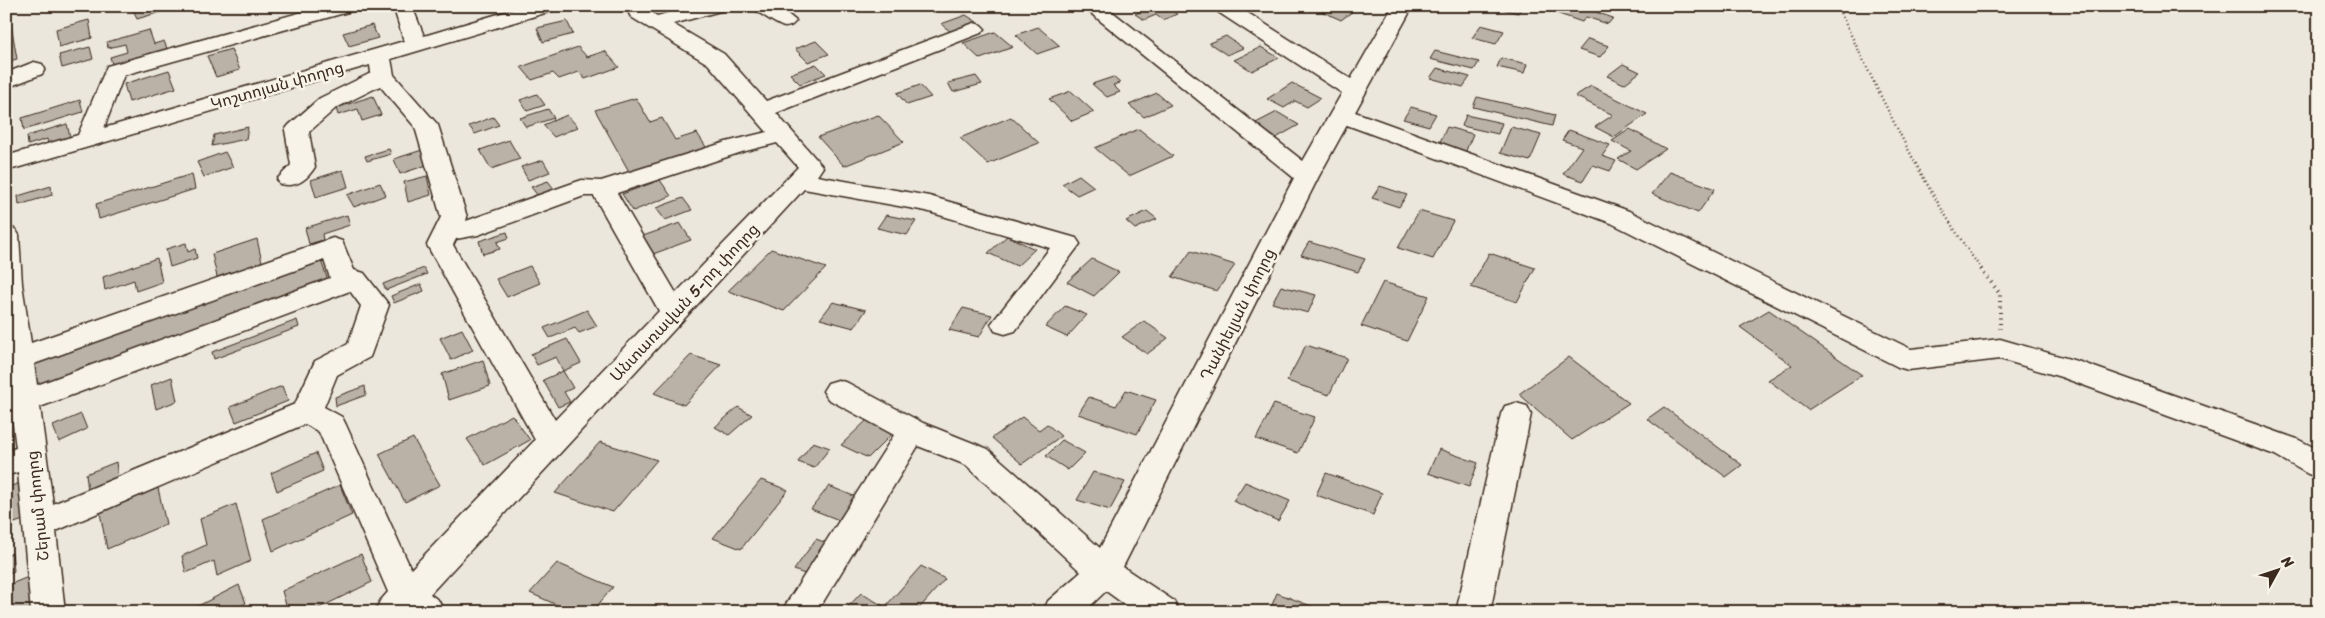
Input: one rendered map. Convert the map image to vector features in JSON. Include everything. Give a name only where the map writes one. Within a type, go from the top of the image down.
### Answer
[{"type":"street","points":[[88,140],[115,72],[348,6]]},
{"type":"street","points":[[400,6],[404,9],[416,45]]},
{"type":"street","name":"Կոշտոյան փողոց","points":[[6,164],[88,140],[381,66],[416,45],[548,6]]},
{"type":"street","points":[[644,14],[717,6]]},
{"type":"street","points":[[761,6],[776,13],[785,21]]},
{"type":"street","points":[[1092,6],[1307,176]]},
{"type":"street","points":[[1222,6],[1356,92]]},
{"type":"street","name":"Դանիելյան փողոց","points":[[1060,612],[1104,572],[1307,176],[1343,116],[1404,6]]},
{"type":"street","name":"Անտառավան 5-րդ փողոց","points":[[409,606],[552,442],[811,168],[716,60],[644,14]]},
{"type":"street","points":[[761,111],[974,29]]},
{"type":"street","points":[[289,179],[303,167],[296,130],[328,103],[381,66],[426,125],[454,218],[440,245],[552,442]]},
{"type":"street","points":[[6,81],[34,69]]},
{"type":"street","points":[[1343,116],[1620,217],[1908,360],[2000,348],[2070,369],[2286,446],[2319,465]]},
{"type":"street","points":[[448,231],[469,229],[582,188],[602,189],[734,147],[782,135]]},
{"type":"street","points":[[799,180],[928,204],[1067,244],[1005,324]]},
{"type":"street","points":[[602,189],[674,313]]},
{"type":"street","name":"Շերամ փողոց","points":[[6,235],[9,284],[25,401],[19,459],[40,524],[48,612]]},
{"type":"street","points":[[19,358],[333,247],[345,283]]},
{"type":"street","points":[[25,401],[355,279],[375,305],[360,350],[325,368],[307,411],[40,524]]},
{"type":"street","points":[[838,391],[912,431],[977,457],[1104,572],[1162,612]]},
{"type":"street","points":[[307,411],[331,425],[409,606]]},
{"type":"street","points":[[1473,612],[1516,414]]},
{"type":"street","points":[[798,612],[912,431]]},
{"type":"path","points":[[1837,6],[1904,143],[1967,249],[2000,294],[2000,348]]},
{"type":"building","points":[[132,6],[173,6],[174,8],[137,19]]},
{"type":"building","points":[[1152,6],[1165,6],[1177,14],[1163,20],[1156,15],[1144,20],[1135,14]]},
{"type":"building","points":[[1328,6],[1340,6],[1353,11],[1341,20],[1321,11]]},
{"type":"building","points":[[1490,6],[1523,6],[1518,13]]},
{"type":"building","points":[[1562,6],[1593,6],[1590,10],[1613,18],[1608,24],[1586,17],[1582,22],[1556,13]]},
{"type":"building","points":[[966,15],[977,22],[951,32],[941,24]]},
{"type":"building","points":[[89,20],[92,38],[59,47],[56,29]]},
{"type":"building","points":[[567,21],[573,34],[543,42],[537,28]]},
{"type":"building","points":[[11,24],[17,59],[6,62],[6,25]]},
{"type":"building","points":[[372,25],[378,38],[349,46],[343,33]]},
{"type":"building","points":[[1481,25],[1504,31],[1496,44],[1472,38]]},
{"type":"building","points":[[1038,27],[1060,46],[1037,54],[1016,35]]},
{"type":"building","points":[[149,30],[154,44],[164,41],[168,51],[113,67],[110,57],[127,52],[125,44],[108,48],[107,42]]},
{"type":"building","points":[[995,32],[1013,47],[980,59],[963,43]]},
{"type":"building","points":[[1226,36],[1243,48],[1227,55],[1209,43]]},
{"type":"building","points":[[1588,39],[1609,46],[1600,57],[1579,50]]},
{"type":"building","points":[[816,41],[829,54],[808,62],[795,49]]},
{"type":"building","points":[[90,47],[93,59],[62,68],[59,55]]},
{"type":"building","points":[[578,47],[587,57],[605,51],[619,67],[585,79],[579,72],[559,79],[553,73],[532,80],[521,67]]},
{"type":"building","points":[[1261,47],[1279,58],[1252,71],[1234,60]]},
{"type":"building","points":[[231,49],[240,70],[216,77],[207,56]]},
{"type":"building","points":[[1435,51],[1479,62],[1474,70],[1430,59]]},
{"type":"building","points":[[1501,58],[1527,64],[1524,73],[1497,67]]},
{"type":"building","points":[[816,64],[826,74],[800,84],[790,74]]},
{"type":"building","points":[[1623,64],[1640,72],[1624,84],[1607,76]]},
{"type":"building","points":[[1437,68],[1470,77],[1463,87],[1430,78]]},
{"type":"building","points":[[169,70],[176,88],[129,102],[124,84]]},
{"type":"building","points":[[976,76],[982,84],[953,92],[948,83]]},
{"type":"building","points":[[1113,77],[1120,83],[1113,85],[1120,92],[1107,97],[1092,84]]},
{"type":"building","points":[[1292,83],[1321,98],[1307,107],[1295,101],[1284,108],[1267,99]]},
{"type":"building","points":[[920,85],[931,97],[907,105],[897,93]]},
{"type":"building","points":[[1591,86],[1647,114],[1614,137],[1595,127],[1613,115],[1575,96]]},
{"type":"building","points":[[1071,91],[1094,112],[1072,121],[1049,99]]},
{"type":"building","points":[[1157,93],[1171,105],[1144,117],[1129,105]]},
{"type":"building","points":[[537,94],[545,105],[527,111],[520,100]]},
{"type":"building","points":[[373,96],[381,115],[362,121],[358,109],[338,115],[336,108]]},
{"type":"building","points":[[1477,97],[1555,115],[1552,126],[1473,107]]},
{"type":"building","points":[[636,98],[650,122],[662,118],[675,140],[697,133],[708,150],[631,175],[595,110]]},
{"type":"building","points":[[80,100],[83,112],[24,130],[22,118]]},
{"type":"building","points":[[1411,107],[1436,114],[1429,126],[1403,119]]},
{"type":"building","points":[[548,109],[554,118],[526,127],[520,118]]},
{"type":"building","points":[[1277,112],[1299,125],[1276,138],[1254,124]]},
{"type":"building","points":[[567,115],[578,127],[554,137],[543,125]]},
{"type":"building","points":[[878,115],[904,142],[844,166],[818,137]]},
{"type":"building","points":[[1466,115],[1502,123],[1498,134],[1462,126]]},
{"type":"building","points":[[493,117],[499,125],[475,134],[469,126]]},
{"type":"building","points":[[1011,117],[1039,143],[988,164],[960,138]]},
{"type":"building","points":[[67,124],[71,141],[49,148],[47,139],[28,145],[27,136]]},
{"type":"building","points":[[248,127],[246,139],[212,146],[214,135]]},
{"type":"building","points":[[1447,127],[1473,134],[1465,153],[1438,146]]},
{"type":"building","points":[[1511,127],[1541,135],[1530,161],[1500,153]]},
{"type":"building","points":[[1139,129],[1173,156],[1129,176],[1095,148]]},
{"type":"building","points":[[1630,129],[1666,149],[1636,169],[1618,159],[1631,151],[1612,141]]},
{"type":"building","points":[[1569,130],[1610,145],[1602,156],[1616,161],[1610,171],[1593,165],[1583,181],[1563,174],[1582,147],[1562,140]]},
{"type":"building","points":[[509,140],[520,159],[491,169],[480,150]]},
{"type":"building","points":[[389,149],[391,154],[367,161],[365,156]]},
{"type":"building","points":[[422,150],[427,165],[400,174],[394,159]]},
{"type":"building","points":[[225,152],[233,167],[204,177],[197,162]]},
{"type":"building","points":[[543,160],[550,172],[528,180],[521,167]]},
{"type":"building","points":[[343,170],[348,187],[316,197],[311,180]]},
{"type":"building","points":[[1670,172],[1715,189],[1698,213],[1652,194]]},
{"type":"building","points":[[192,174],[195,189],[99,219],[96,204]]},
{"type":"building","points":[[1079,175],[1094,187],[1077,195],[1062,184]]},
{"type":"building","points":[[427,176],[431,195],[408,202],[404,182]]},
{"type":"building","points":[[660,180],[671,196],[633,211],[622,194]]},
{"type":"building","points":[[548,181],[555,190],[542,201],[531,187]]},
{"type":"building","points":[[380,183],[386,195],[354,207],[347,195]]},
{"type":"building","points":[[51,186],[52,195],[19,205],[18,196]]},
{"type":"building","points":[[1380,186],[1407,195],[1399,207],[1372,198]]},
{"type":"building","points":[[683,198],[692,210],[665,220],[656,208]]},
{"type":"building","points":[[1147,211],[1157,219],[1135,229],[1126,221]]},
{"type":"building","points":[[1419,211],[1453,221],[1433,259],[1398,248]]},
{"type":"building","points":[[347,215],[350,225],[322,234],[323,240],[309,244],[305,228]]},
{"type":"building","points":[[886,215],[916,221],[907,235],[877,228]]},
{"type":"building","points":[[680,223],[691,240],[653,254],[643,236]]},
{"type":"building","points":[[507,232],[509,238],[497,242],[500,249],[483,254],[479,241]]},
{"type":"building","points":[[1007,236],[1035,249],[1017,266],[988,253]]},
{"type":"building","points":[[257,239],[262,262],[217,277],[212,254]]},
{"type":"building","points":[[1309,242],[1365,259],[1358,272],[1301,255]]},
{"type":"building","points":[[186,243],[188,252],[195,249],[197,258],[170,267],[166,249]]},
{"type":"building","points":[[771,249],[826,268],[784,311],[728,291]]},
{"type":"building","points":[[1191,251],[1235,265],[1217,291],[1172,277]]},
{"type":"building","points":[[1489,253],[1535,268],[1517,302],[1471,287]]},
{"type":"building","points":[[319,255],[329,283],[27,391],[25,358]]},
{"type":"building","points":[[157,258],[162,282],[136,291],[134,280],[105,290],[103,277]]},
{"type":"building","points":[[1092,259],[1119,272],[1094,296],[1067,282]]},
{"type":"building","points":[[530,266],[540,283],[507,297],[496,279]]},
{"type":"building","points":[[424,268],[427,274],[386,290],[383,284]]},
{"type":"building","points":[[1383,282],[1429,296],[1407,341],[1361,326]]},
{"type":"building","points":[[421,284],[424,291],[394,303],[391,296]]},
{"type":"building","points":[[1281,286],[1316,295],[1308,313],[1272,303]]},
{"type":"building","points":[[833,302],[866,310],[854,328],[820,319]]},
{"type":"building","points":[[1065,306],[1087,315],[1067,337],[1045,327]]},
{"type":"building","points":[[963,308],[992,315],[979,337],[949,330]]},
{"type":"building","points":[[587,310],[597,326],[579,333],[575,328],[550,338],[544,328]]},
{"type":"building","points":[[1769,310],[1862,375],[1808,410],[1768,380],[1792,365],[1740,327]]},
{"type":"building","points":[[297,320],[299,327],[214,359],[212,352]]},
{"type":"building","points":[[1144,321],[1168,338],[1147,354],[1122,337]]},
{"type":"building","points":[[462,329],[473,350],[451,360],[440,338]]},
{"type":"building","points":[[567,339],[581,363],[563,371],[556,357],[537,365],[531,354]]},
{"type":"building","points":[[1306,345],[1347,358],[1329,395],[1287,381]]},
{"type":"building","points":[[691,355],[721,365],[684,405],[654,393]]},
{"type":"building","points":[[1569,357],[1629,403],[1572,440],[1519,394]]},
{"type":"building","points":[[483,360],[490,386],[449,400],[442,374]]},
{"type":"building","points":[[563,371],[573,388],[564,392],[570,402],[558,407],[543,380]]},
{"type":"building","points":[[172,377],[177,401],[156,409],[151,385]]},
{"type":"building","points":[[282,386],[288,401],[236,422],[230,407]]},
{"type":"building","points":[[365,386],[366,395],[336,406],[335,397]]},
{"type":"building","points":[[1126,390],[1156,400],[1137,434],[1078,414],[1089,397],[1116,406]]},
{"type":"building","points":[[1274,404],[1315,417],[1298,453],[1256,439]]},
{"type":"building","points":[[738,407],[752,415],[729,435],[715,427]]},
{"type":"building","points":[[1664,407],[1742,465],[1726,477],[1647,419]]},
{"type":"building","points":[[81,414],[87,429],[59,442],[53,426]]},
{"type":"building","points":[[512,415],[530,440],[485,465],[467,439]]},
{"type":"building","points":[[1022,417],[1039,430],[1047,424],[1061,436],[1022,464],[992,438]]},
{"type":"building","points":[[868,419],[894,432],[868,458],[841,445]]},
{"type":"building","points":[[413,438],[440,485],[405,502],[379,454]]},
{"type":"building","points":[[1062,440],[1085,453],[1068,470],[1046,456]]},
{"type":"building","points":[[600,442],[657,460],[613,512],[555,493]]},
{"type":"building","points":[[813,442],[830,448],[814,468],[798,462]]},
{"type":"building","points":[[1439,449],[1478,463],[1469,487],[1428,473]]},
{"type":"building","points":[[316,453],[323,471],[277,491],[271,473]]},
{"type":"building","points":[[116,462],[118,479],[88,491],[86,474]]},
{"type":"building","points":[[1093,472],[1125,482],[1110,510],[1077,500]]},
{"type":"building","points":[[1326,473],[1382,493],[1373,515],[1316,495]]},
{"type":"building","points":[[761,480],[788,490],[741,549],[713,538]]},
{"type":"building","points":[[25,481],[26,519],[6,526],[6,488]]},
{"type":"building","points":[[1245,482],[1290,501],[1278,521],[1233,501]]},
{"type":"building","points":[[340,485],[352,515],[273,551],[263,519]]},
{"type":"building","points":[[829,486],[856,497],[839,520],[811,509]]},
{"type":"building","points":[[158,488],[166,524],[107,549],[100,513]]},
{"type":"building","points":[[236,504],[251,561],[217,576],[214,561],[186,573],[182,556],[206,545],[200,519]]},
{"type":"building","points":[[816,539],[832,545],[810,576],[794,570]]},
{"type":"building","points":[[12,553],[14,571],[6,574],[6,556]]},
{"type":"building","points":[[361,554],[372,582],[311,612],[288,612],[282,591]]},
{"type":"building","points":[[557,563],[613,587],[592,612],[573,612],[530,593]]},
{"type":"building","points":[[921,566],[945,579],[916,612],[853,612],[847,608],[861,593],[885,607]]},
{"type":"building","points":[[33,575],[37,612],[6,612],[6,586]]},
{"type":"building","points":[[239,585],[246,603],[228,612],[193,612],[192,609]]},
{"type":"building","points":[[1277,593],[1327,612],[1269,612]]},
{"type":"building","points":[[654,605],[678,612],[649,612]]}]
